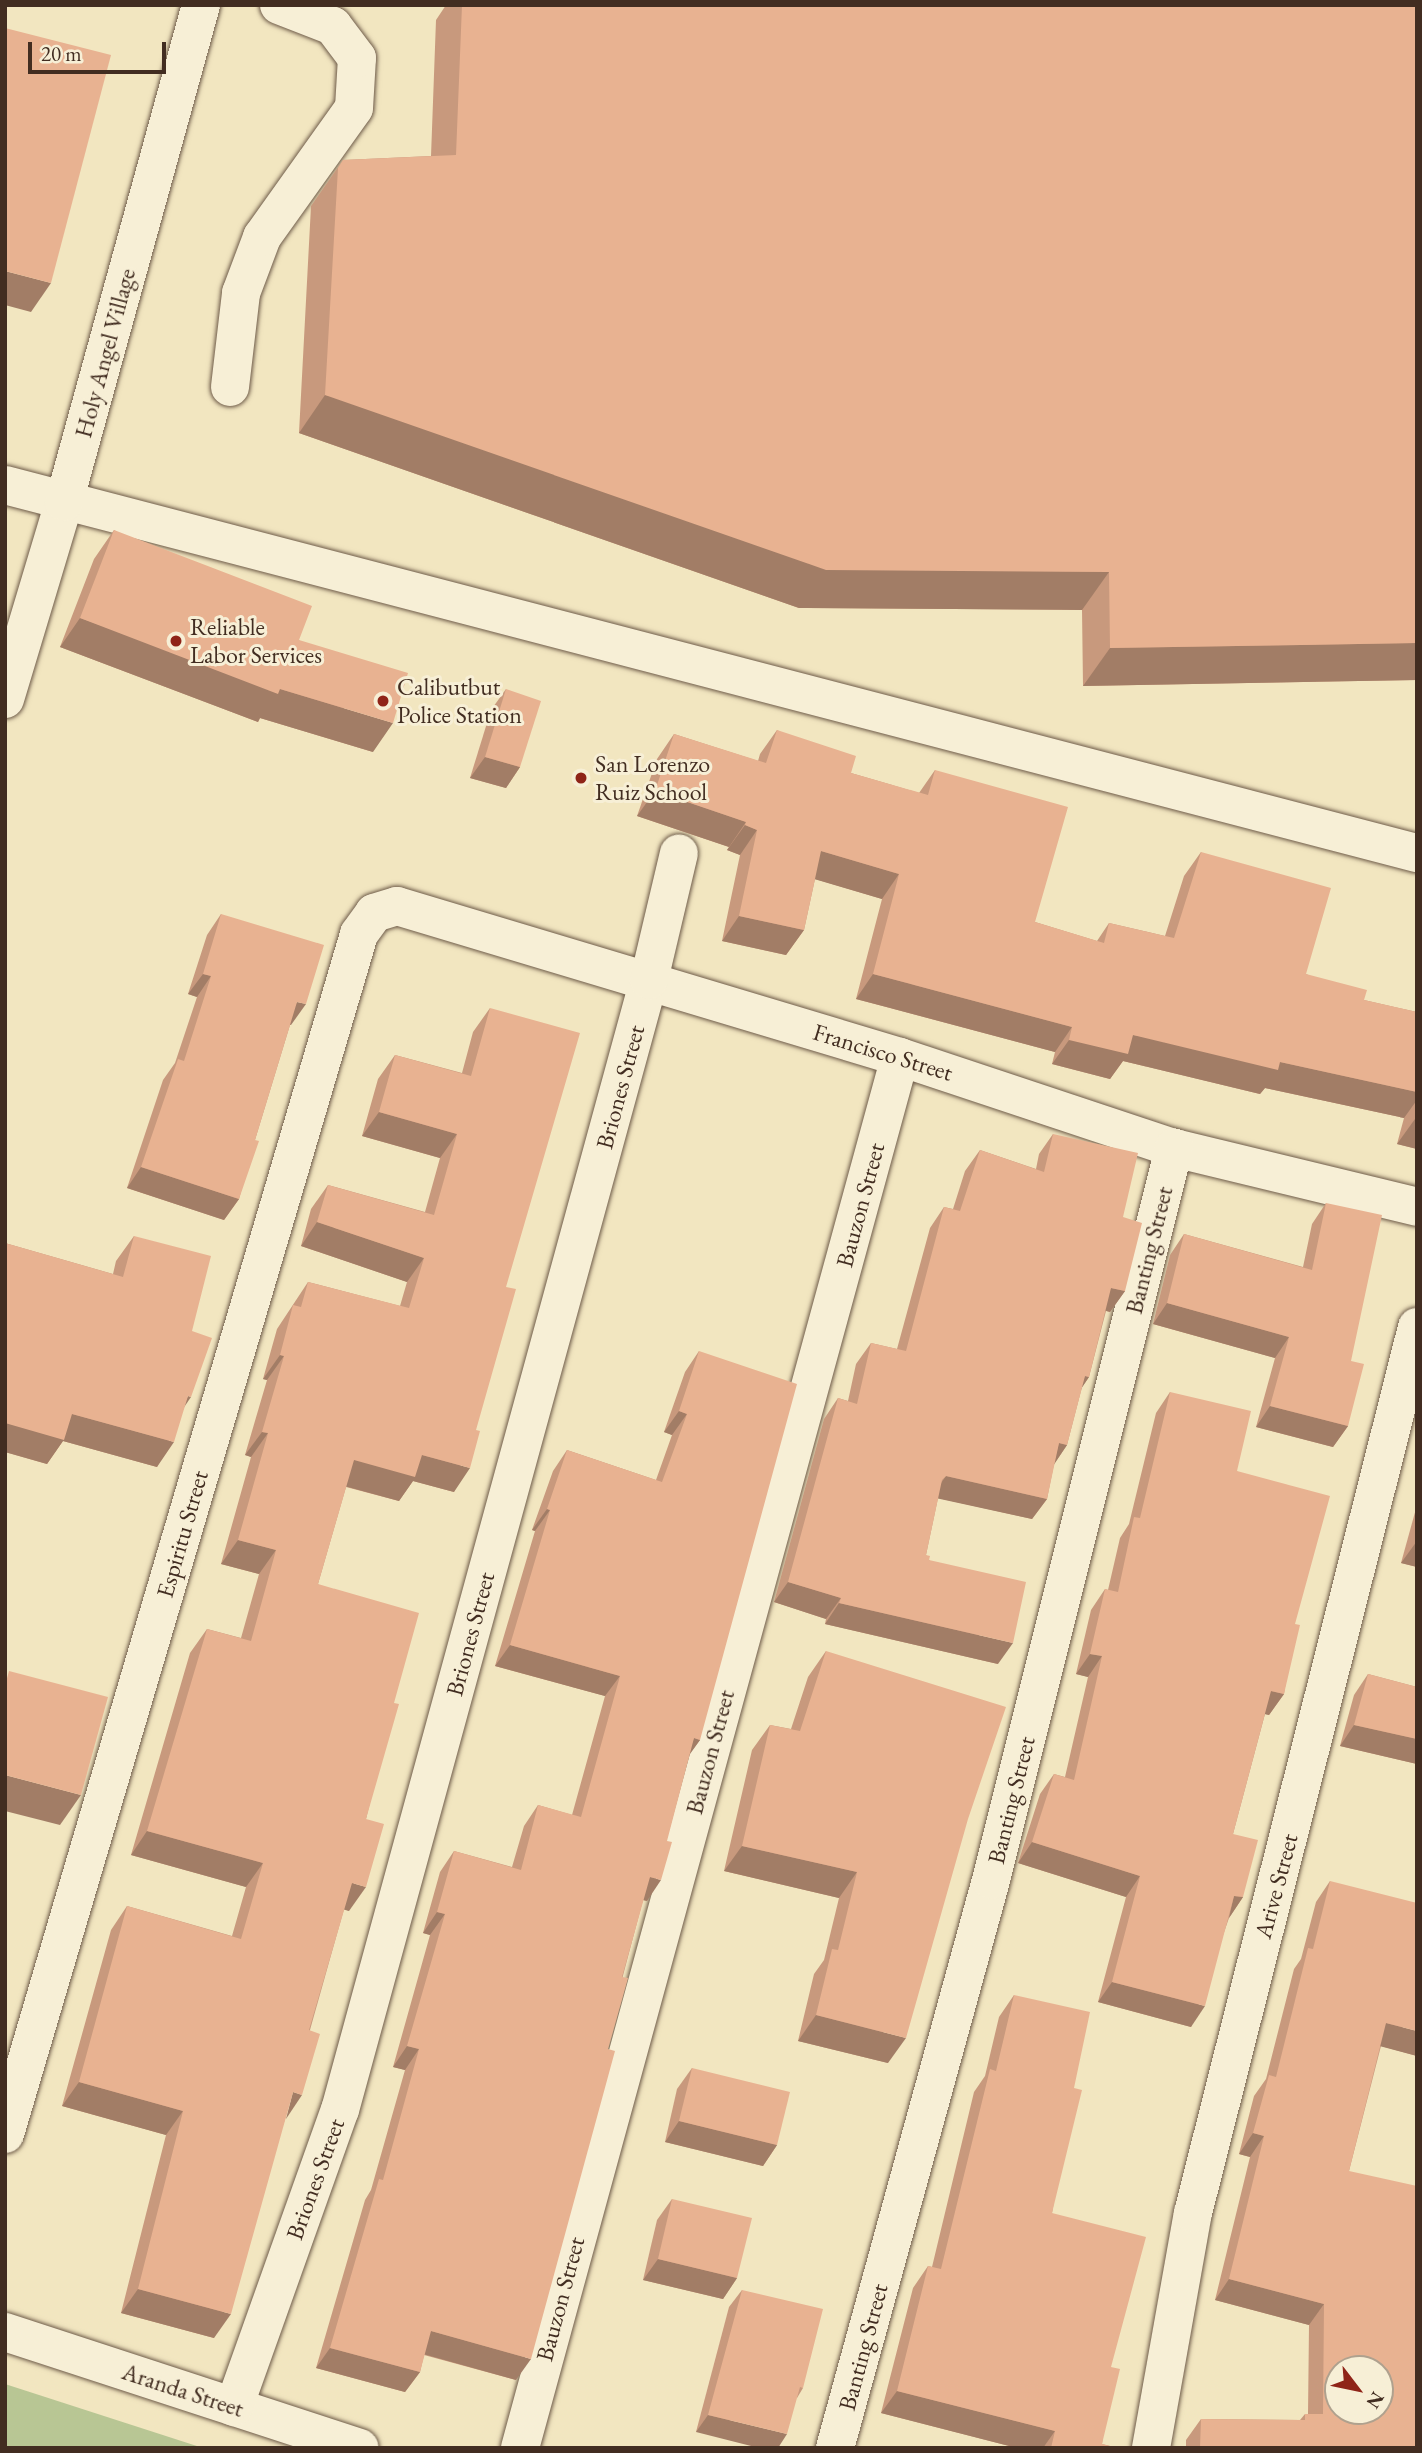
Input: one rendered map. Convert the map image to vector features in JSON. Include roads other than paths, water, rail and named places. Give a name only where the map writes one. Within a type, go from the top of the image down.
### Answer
[{"type":"street","name":"Holy Angel Village","points":[[5,699],[64,502],[201,5]]},
{"type":"street","points":[[230,387],[241,293],[262,237],[354,108],[357,58],[333,26],[279,5]]},
{"type":"street","points":[[5,485],[1417,853]]},
{"type":"street","name":"Briones Street","points":[[234,2407],[340,2110],[649,980],[680,853]]},
{"type":"street","name":"Francisco Street","points":[[359,934],[374,913],[397,906],[900,1057],[1174,1148],[1417,1207]]},
{"type":"street","name":"Espiritu Street","points":[[5,2134],[359,934]]},
{"type":"street","name":"Bauzon Street","points":[[520,2448],[900,1057]]},
{"type":"street","name":"Banting Street","points":[[835,2448],[991,1880],[1174,1148]]},
{"type":"street","name":"Arive Street","points":[[1151,2448],[1193,2213],[1417,1327]]},
{"type":"street","name":"Aranda Street","points":[[5,2332],[360,2448]]},
{"type":"place","name":"Reliable Labor Services","points":[[176,641]]},
{"type":"place","name":"Calibutbut Police Station","points":[[383,701]]},
{"type":"place","name":"San Lorenzo Ruiz School","points":[[581,778]]}]
